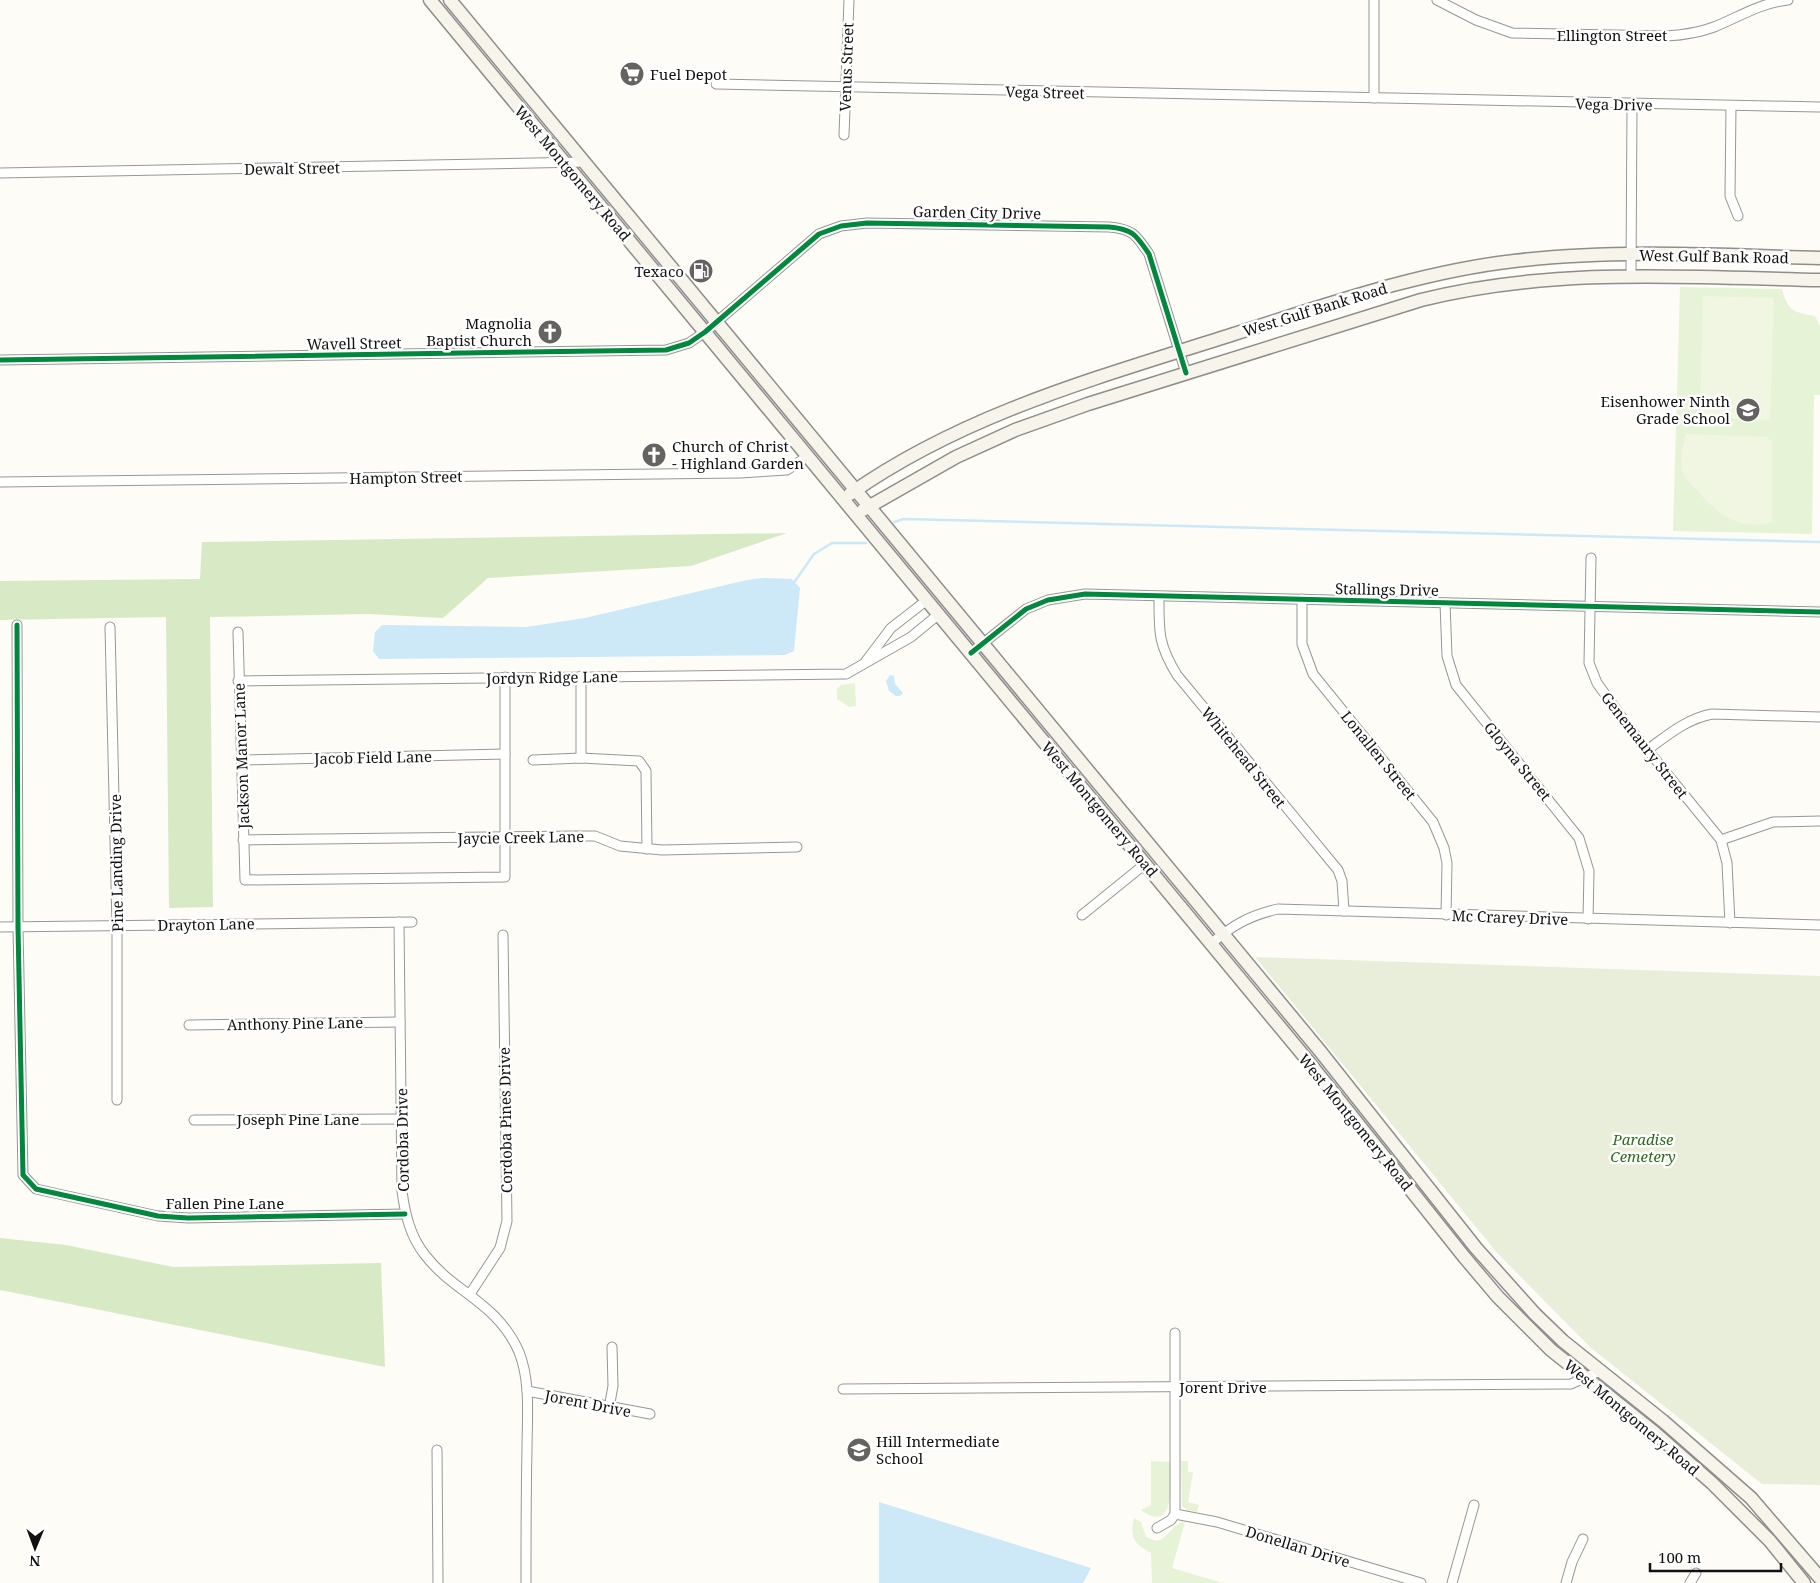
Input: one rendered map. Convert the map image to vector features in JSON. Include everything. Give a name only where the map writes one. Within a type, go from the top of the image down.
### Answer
[{"type":"main road","name":"West Montgomery Road","points":[[430,0],[928,600],[1211,944],[1476,1271],[1524,1324],[1584,1378],[1655,1433],[1712,1483],[1770,1541],[1804,1583]]},
{"type":"main road","name":"West Montgomery Road","points":[[450,0],[1320,1052],[1476,1248],[1535,1314],[1600,1371],[1664,1421],[1744,1491],[1781,1530],[1820,1578]]},
{"type":"main road","name":"West Gulf Bank Road","points":[[844,498],[902,460],[951,434],[1008,409],[1402,282],[1472,267],[1553,257],[1631,254],[1820,258]]},
{"type":"main road","points":[[1793,257],[1793,279]]},
{"type":"main road","points":[[1472,267],[1476,288]]},
{"type":"main road","name":"West Gulf Bank Road","points":[[857,514],[956,456],[1015,430],[1186,373],[1421,300],[1476,288],[1552,278],[1630,275],[1820,280]]},
{"type":"main road","points":[[1321,307],[1328,328]]},
{"type":"main road","points":[[1008,409],[1015,430]]},
{"type":"street","name":"Venus Street","points":[[844,135],[849,0]]},
{"type":"street","points":[[1374,0],[1374,98]]},
{"type":"street","name":"Ellington Street","points":[[1437,0],[1492,27],[1512,32],[1667,36],[1691,34],[1714,26],[1757,6],[1788,0]]},
{"type":"street","name":"Vega Street","points":[[716,84],[846,89],[1407,100]]},
{"type":"street","name":"Vega Drive","points":[[1407,100],[1820,107]]},
{"type":"street","points":[[1630,275],[1632,105]]},
{"type":"street","points":[[1731,106],[1730,196],[1738,216]]},
{"type":"street","name":"Dewalt Street","points":[[0,173],[585,162]]},
{"type":"street","name":"Garden City Drive","points":[[705,332],[819,234],[841,226],[867,223],[1109,227],[1128,229],[1138,238],[1148,254],[1186,373]]},
{"type":"street","name":"Wavell Street","points":[[0,360],[666,350],[689,343],[705,332]]},
{"type":"street","name":"Hampton Street","points":[[0,482],[740,473],[787,470],[808,456]]},
{"type":"street","name":"Genemaury Street","points":[[1591,558],[1588,606],[1589,663],[1597,683],[1647,750],[1720,840],[1728,873],[1730,923]]},
{"type":"street","name":"Stallings Drive","points":[[971,653],[1026,609],[1048,600],[1085,594],[1820,612]]},
{"type":"street","name":"Whitehead Street","points":[[1159,597],[1159,635],[1165,655],[1177,675],[1338,870],[1342,881],[1344,911]]},
{"type":"street","name":"Jordyn Ridge Lane","points":[[863,664],[891,628],[928,600]]},
{"type":"street","name":"Lonallen Street","points":[[1302,600],[1302,644],[1313,674],[1433,822],[1444,848],[1447,863],[1446,915]]},
{"type":"street","name":"Gloyna Street","points":[[1446,603],[1447,656],[1456,685],[1580,838],[1589,871],[1588,919]]},
{"type":"street","name":"Jordyn Ridge Lane","points":[[238,682],[846,674],[911,637],[939,614]]},
{"type":"street","points":[[17,625],[18,927]]},
{"type":"street","name":"Pine Landing Drive","points":[[110,627],[118,926],[117,1100]]},
{"type":"street","name":"Jackson Manor Lane","points":[[238,632],[240,760],[245,880],[505,877],[505,838]]},
{"type":"street","points":[[581,676],[582,758]]},
{"type":"street","points":[[505,677],[505,838]]},
{"type":"street","points":[[1647,750],[1687,721],[1699,716],[1721,714],[1820,717]]},
{"type":"street","name":"Jacob Field Lane","points":[[240,760],[505,754]]},
{"type":"street","points":[[533,760],[582,758],[633,760],[643,764],[646,771],[646,849]]},
{"type":"street","points":[[1720,840],[1773,822],[1820,821]]},
{"type":"street","name":"Jaycie Creek Lane","points":[[243,840],[595,836],[620,846],[646,849],[797,847]]},
{"type":"street","points":[[1082,915],[1145,864]]},
{"type":"street","name":"Mc Crarey Drive","points":[[1211,944],[1232,926],[1254,914],[1278,909],[1820,925]]},
{"type":"street","name":"Cordoba Drive","points":[[399,922],[402,1191],[405,1214],[415,1240],[425,1255],[437,1269],[499,1319],[519,1353],[527,1391],[526,1583]]},
{"type":"street","name":"Drayton Lane","points":[[0,927],[412,922]]},
{"type":"street","name":"Fallen Pine Lane","points":[[18,927],[23,1175],[36,1189],[158,1216],[188,1218],[405,1214]]},
{"type":"street","name":"Cordoba Pines Drive","points":[[470,1294],[500,1248],[507,1221],[503,935]]},
{"type":"street","name":"Anthony Pine Lane","points":[[190,1024],[400,1022]]},
{"type":"street","name":"Joseph Pine Lane","points":[[194,1120],[402,1118]]},
{"type":"street","points":[[1157,1528],[1171,1520],[1175,1514],[1175,1333]]},
{"type":"street","points":[[609,1408],[613,1386],[612,1347]]},
{"type":"street","name":"Jorent Drive","points":[[843,1388],[1571,1384],[1600,1371]]},
{"type":"street","name":"Jorent Drive","points":[[527,1391],[609,1408],[650,1414]]},
{"type":"street","points":[[437,1450],[438,1583]]},
{"type":"street","points":[[1452,1583],[1474,1505]]},
{"type":"street","name":"Donellan Drive","points":[[1175,1514],[1217,1522],[1421,1583]]},
{"type":"street","points":[[1566,1583],[1572,1562],[1583,1539]]},
{"type":"street","points":[[1690,1583],[1696,1573]]},
{"type":"green space","name":"Eisenhower Ninth Grade School","points":[[1680,287],[1782,289],[1784,297],[1793,310],[1815,316],[1820,326],[1820,395],[1814,395],[1812,534],[1673,531]]},
{"type":"green space","points":[[1703,296],[1774,298],[1770,420],[1700,417]]},
{"type":"green space","points":[[1686,434],[1767,437],[1772,442],[1772,522],[1749,524],[1738,522],[1719,512],[1702,497],[1683,473],[1681,458]]},
{"type":"green space","points":[[787,533],[691,566],[488,578],[443,618],[369,614],[210,617],[213,907],[169,908],[166,617],[0,620],[0,581],[200,579],[202,542]]},
{"type":"green space","points":[[855,683],[856,706],[849,707],[837,699],[837,689],[841,685]]},
{"type":"green space","name":"Paradise Cemetery","points":[[1255,957],[1820,976],[1820,1485],[1762,1484],[1591,1348],[1498,1254]]},
{"type":"green space","points":[[0,1238],[66,1245],[173,1267],[381,1263],[385,1367],[0,1290]]},
{"type":"green space","points":[[1151,1461],[1171,1462],[1169,1502],[1166,1511],[1160,1516],[1152,1516],[1141,1510],[1151,1505]]},
{"type":"green space","points":[[1181,1461],[1188,1461],[1188,1472],[1193,1472],[1188,1502],[1199,1505],[1197,1512],[1187,1510],[1182,1506]]},
{"type":"green space","points":[[1134,1518],[1141,1522],[1146,1537],[1156,1541],[1164,1537],[1177,1525],[1185,1522],[1172,1568],[1223,1583],[1152,1583],[1151,1553],[1141,1547],[1135,1540],[1132,1530]]},
{"type":"water","points":[[765,578],[792,579],[800,588],[794,651],[785,655],[379,659],[373,651],[375,632],[382,625],[526,627],[585,618],[747,580]]},
{"type":"water","points":[[890,675],[894,676],[895,684],[903,693],[900,696],[896,696],[889,691],[886,681]]},
{"type":"water","points":[[879,1502],[1091,1568],[1083,1583],[879,1583]]},
{"type":"waterway","points":[[894,522],[904,519],[1820,542]]},
{"type":"waterway","points":[[793,584],[814,554],[832,543],[866,543]]},
{"type":"cycle path","points":[[0,360],[666,350],[689,343],[705,332],[819,234],[841,226],[867,223],[1109,227],[1129,231],[1149,254],[1186,373]]},
{"type":"cycle path","points":[[971,653],[1026,609],[1048,600],[1085,594],[1820,612]]},
{"type":"cycle path","points":[[17,625],[18,927],[23,1175],[36,1189],[158,1216],[188,1218],[405,1214]]},
{"type":"place","name":"Fuel Depot","points":[[632,74]]},
{"type":"place","name":"Texaco","points":[[701,271]]},
{"type":"place","name":"Magnolia Baptist Church","points":[[550,332]]},
{"type":"place","name":"Eisenhower Ninth Grade School","points":[[1748,410]]},
{"type":"place","name":"Church of Christ - Highland Garden","points":[[654,455]]},
{"type":"place","name":"Hill Intermediate School","points":[[859,1450]]}]
